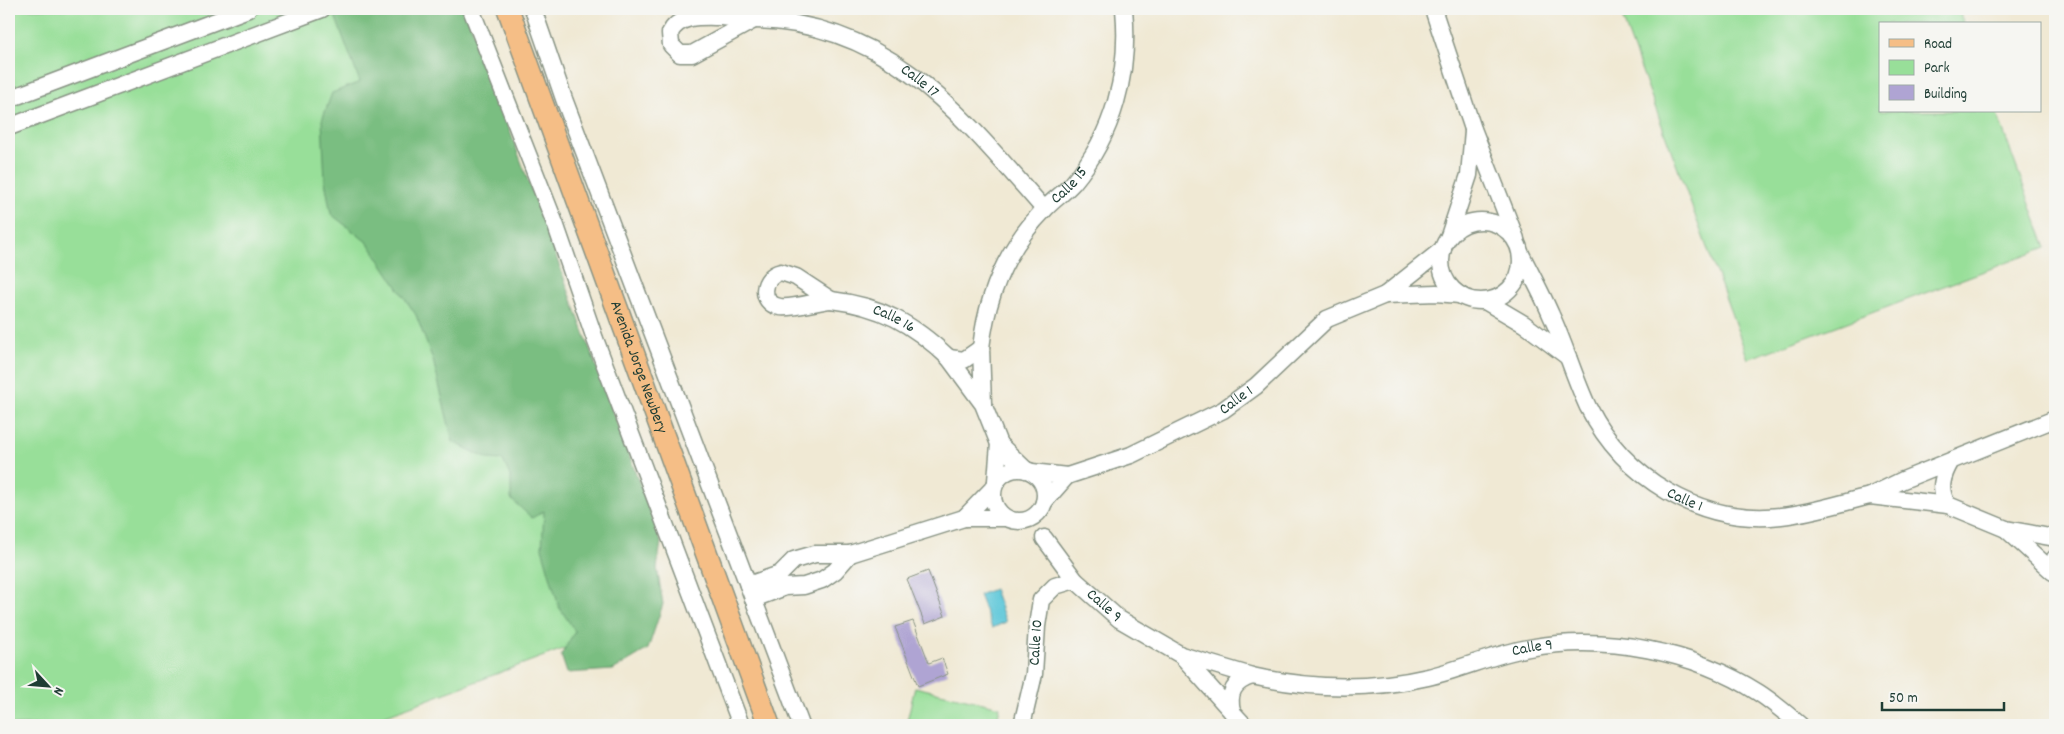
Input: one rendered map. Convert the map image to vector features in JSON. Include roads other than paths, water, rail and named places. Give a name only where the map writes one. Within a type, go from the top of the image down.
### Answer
[{"type":"main road","name":"Avenida Jorge Newbery","points":[[508,9],[769,725]]},
{"type":"street","points":[[9,99],[248,9]]},
{"type":"street","points":[[9,127],[322,9]]},
{"type":"street","points":[[471,9],[556,226],[595,339],[741,725]]},
{"type":"street","points":[[533,9],[564,98],[801,725]]},
{"type":"street","name":"Calle 15","points":[[983,404],[982,348],[984,318],[996,280],[1016,244],[1044,209],[1072,184],[1084,168],[1109,124],[1123,80],[1126,43],[1124,9]]},
{"type":"street","name":"Calle 1","points":[[1433,9],[1473,129],[1519,247],[1551,314],[1589,407],[1618,451],[1639,473],[1693,504],[1737,516],[1781,516],[1870,496]]},
{"type":"street","name":"Calle 17","points":[[754,20],[785,22],[831,33],[878,53],[905,70],[926,85],[969,123],[1044,209]]},
{"type":"street","points":[[1460,295],[1450,286],[1444,275],[1441,262],[1469,175],[1473,129]]},
{"type":"street","points":[[1484,221],[1502,227],[1519,247],[1521,267],[1513,285],[1498,297],[1485,301],[1472,300],[1460,295],[1436,293],[1385,295],[1446,243],[1459,228],[1471,222],[1484,221]]},
{"type":"street","name":"Calle 1","points":[[1067,476],[1131,455],[1223,410],[1256,386],[1327,319],[1385,295]]},
{"type":"street","name":"Calle 16","points":[[831,300],[860,305],[896,317],[929,339],[948,358],[983,404]]},
{"type":"street","points":[[1485,301],[1524,324],[1568,357]]},
{"type":"street","points":[[948,358],[964,360],[982,348]]},
{"type":"street","points":[[983,404],[999,444],[1038,477],[1044,488],[1044,538],[1008,519],[1000,513],[993,502],[999,444]]},
{"type":"street","points":[[1870,496],[2055,419]]},
{"type":"street","points":[[1948,505],[1943,498],[1942,485],[1951,461]]},
{"type":"street","points":[[964,518],[1006,472],[1029,471],[1067,476]]},
{"type":"street","points":[[782,581],[794,560],[816,554],[850,554],[964,518],[1025,521],[1032,518],[1067,476]]},
{"type":"street","points":[[1870,496],[1948,505],[2006,529],[2055,538]]},
{"type":"street","points":[[2006,529],[2055,568]]},
{"type":"street","name":"Calle 9","points":[[1044,538],[1075,580],[1119,619],[1181,656],[1252,676],[1306,686],[1366,687],[1429,677],[1485,658],[1531,648],[1574,643],[1617,645],[1665,654],[1714,671],[1759,693],[1800,725]]},
{"type":"street","points":[[751,592],[782,581],[804,586],[822,580],[835,571],[850,554]]},
{"type":"street","name":"Calle 10","points":[[1022,725],[1034,674],[1037,626],[1042,600],[1055,586],[1075,580]]},
{"type":"street","points":[[1181,656],[1244,725]]},
{"type":"street","points":[[1232,712],[1230,694],[1234,685],[1241,679],[1252,676]]},
{"type":"water","points":[[994,589],[1006,622],[992,628],[979,595]]}]
